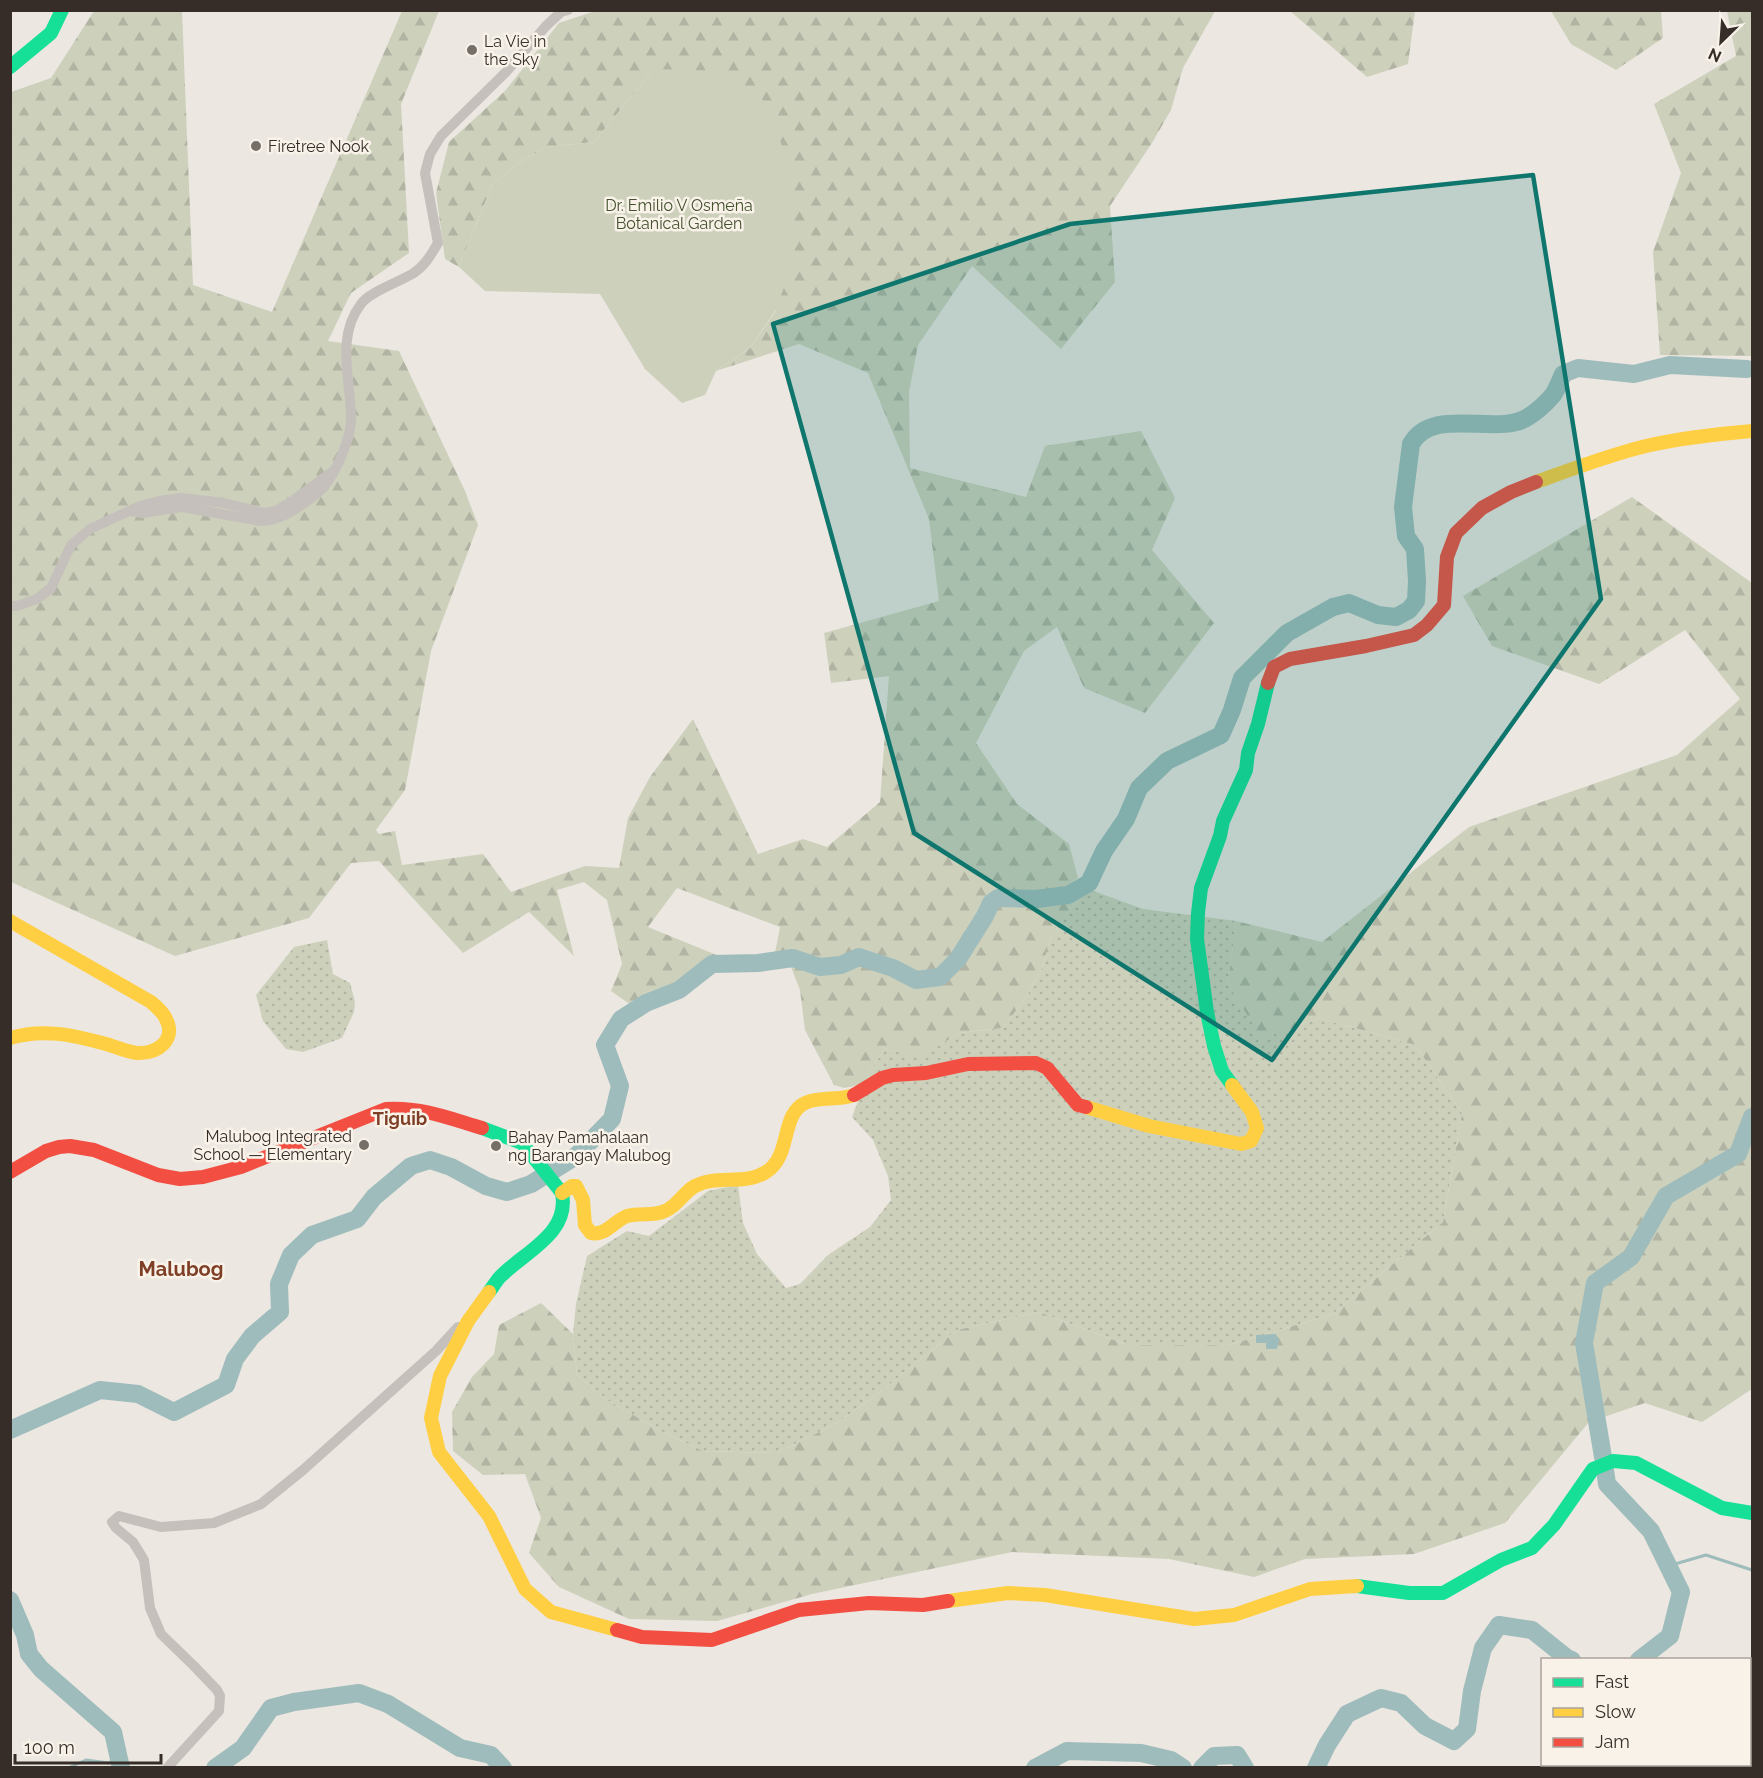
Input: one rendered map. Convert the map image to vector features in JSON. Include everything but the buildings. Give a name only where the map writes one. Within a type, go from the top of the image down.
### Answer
[{"type":"main road","points":[[10,67],[51,33],[62,10]]},
{"type":"main road","points":[[562,1193],[576,1186],[584,1204],[585,1225],[588,1232],[600,1233],[624,1217],[665,1211],[688,1190],[699,1184],[745,1180],[764,1174],[780,1158],[791,1119],[799,1107],[812,1101],[835,1101],[850,1097],[863,1092],[885,1077],[910,1072],[931,1072],[958,1065],[1036,1064],[1047,1068],[1078,1105],[1168,1130],[1241,1144],[1251,1141],[1257,1128],[1252,1112],[1222,1071],[1214,1046],[1199,950],[1198,913],[1201,888],[1220,836],[1223,821],[1246,770],[1248,753],[1274,667],[1290,659],[1366,646],[1414,635],[1421,630],[1444,605],[1447,557],[1456,533],[1482,508],[1511,492],[1582,465],[1647,446],[1706,435],[1752,431]]},
{"type":"main road","points":[[10,921],[151,1002],[162,1010],[168,1018],[169,1025],[168,1039],[164,1046],[158,1051],[148,1053],[137,1053],[64,1034],[21,1033],[10,1038]]},
{"type":"main road","points":[[10,1172],[34,1157],[54,1149],[79,1147],[99,1152],[167,1178],[186,1179],[210,1176],[249,1164],[386,1109],[407,1108],[437,1114],[496,1132],[522,1143],[562,1193],[564,1203],[561,1218],[544,1241],[500,1277],[468,1322],[440,1376],[431,1418],[439,1452],[489,1516],[525,1589],[551,1612],[642,1637],[712,1640],[799,1610],[869,1603],[923,1605],[1008,1593],[1045,1595],[1194,1619],[1234,1615],[1310,1589],[1360,1586],[1409,1593],[1443,1593],[1501,1560],[1532,1548],[1554,1525],[1593,1469],[1613,1461],[1636,1463],[1722,1508],[1752,1513]]},
{"type":"street","points":[[10,606],[37,599],[51,588],[71,545],[90,529],[131,511],[142,513],[182,507],[261,521],[274,520],[286,515],[323,489],[335,470],[345,447],[351,418],[345,346],[351,324],[361,302],[390,284],[412,274],[426,262],[438,243],[425,173],[430,154],[441,136],[506,72],[546,26],[564,11]]},
{"type":"street","points":[[167,1767],[219,1711],[220,1696],[194,1666],[160,1634],[150,1608],[144,1560],[133,1542],[112,1522],[119,1516],[161,1527],[214,1523],[261,1504],[303,1470],[436,1351],[470,1312],[479,1306]]},
{"type":"highlighted area","points":[[1533,175],[1601,599],[1272,1060],[914,833],[773,324],[1070,224]]},
{"type":"green space","points":[[94,11],[182,11],[193,285],[272,312],[402,11],[439,11],[401,104],[409,253],[351,293],[328,341],[399,351],[465,491],[478,525],[431,651],[405,790],[376,830],[379,834],[395,831],[402,865],[483,854],[511,892],[585,866],[619,868],[628,818],[650,777],[693,719],[758,854],[803,839],[827,847],[880,802],[889,676],[831,683],[824,633],[939,601],[929,519],[868,373],[799,344],[716,371],[750,348],[776,311],[654,69],[594,142],[546,147],[519,163],[493,183],[459,267],[445,259],[436,193],[449,142],[505,91],[559,23],[595,11],[1215,11],[1183,68],[1171,110],[1110,206],[1115,282],[1061,349],[972,266],[918,345],[909,392],[910,468],[1026,497],[1045,446],[1141,431],[1175,498],[1152,550],[1214,623],[1145,713],[1084,688],[1057,627],[1024,651],[976,743],[1017,804],[1069,844],[1078,878],[1049,892],[998,893],[980,909],[945,964],[935,972],[924,975],[910,972],[890,960],[859,951],[841,960],[820,960],[791,951],[775,953],[780,927],[677,888],[648,927],[719,956],[679,986],[647,994],[631,1005],[611,991],[622,964],[607,900],[584,882],[557,890],[574,956],[529,912],[463,953],[379,861],[351,863],[309,918],[175,956],[11,882],[11,92],[51,78]]},
{"type":"green space","points":[[1290,11],[1415,11],[1408,64],[1367,77]]},
{"type":"green space","points":[[1551,11],[1661,11],[1663,38],[1616,70],[1571,44]]},
{"type":"green space","points":[[1727,11],[1752,11],[1752,356],[1660,355],[1653,252],[1681,173],[1654,104],[1736,56]]},
{"type":"green space","name":"Dr. Emilio V Osmeña Botanical Garden","points":[[654,69],[714,71],[768,103],[790,171],[790,270],[776,310],[750,348],[716,371],[705,395],[682,403],[645,369],[600,294],[485,291],[459,267],[493,183],[519,163],[546,147],[594,142]]},
{"type":"green space","points":[[1632,497],[1752,583],[1752,1389],[1702,1422],[1645,1403],[1589,1422],[1505,1523],[1414,1554],[1305,1559],[1254,1577],[1169,1559],[1012,1552],[812,1594],[717,1621],[629,1619],[559,1587],[529,1553],[541,1518],[525,1474],[483,1475],[453,1451],[452,1412],[472,1377],[494,1354],[499,1325],[541,1303],[573,1334],[577,1375],[607,1400],[663,1432],[703,1451],[777,1453],[837,1423],[879,1393],[957,1330],[1039,1312],[1127,1345],[1229,1345],[1333,1314],[1443,1222],[1462,1113],[1415,1045],[1319,1018],[1262,1039],[1228,984],[1236,921],[1322,942],[1469,827],[1677,755],[1740,699],[1685,630],[1599,684],[1492,646],[1463,596]]},
{"type":"green space","points":[[1088,889],[1143,909],[1236,921],[1228,984],[1262,1038],[1319,1018],[1415,1045],[1462,1113],[1443,1222],[1333,1314],[1229,1345],[1127,1345],[1039,1312],[957,1330],[879,1393],[837,1423],[777,1453],[703,1451],[663,1432],[607,1400],[577,1375],[573,1334],[576,1304],[587,1256],[627,1231],[649,1236],[708,1191],[738,1185],[743,1223],[757,1254],[786,1288],[800,1284],[828,1255],[870,1227],[891,1200],[888,1176],[873,1140],[852,1117],[870,1070],[885,1049],[919,1057],[959,1033],[1003,1028],[1027,996],[1042,968],[1050,940],[1067,913]]},
{"type":"green space","points":[[1088,889],[1067,913],[1050,940],[1042,968],[1027,996],[1003,1028],[959,1033],[919,1058],[885,1049],[870,1070],[865,1084],[844,1088],[834,1085],[805,1030],[800,990],[791,967],[792,961],[821,971],[843,971],[861,961],[894,973],[916,985],[941,980],[959,960],[989,918],[993,905],[997,901],[1035,903],[1061,898]]},
{"type":"green space","points":[[327,940],[333,974],[350,983],[355,1002],[354,1012],[342,1038],[303,1052],[286,1049],[263,1021],[256,995],[294,947]]},
{"type":"water","points":[[1276,1334],[1279,1340],[1277,1349],[1266,1349],[1266,1343],[1256,1343],[1256,1335]]},
{"type":"waterway","points":[[10,1430],[100,1390],[138,1394],[174,1412],[226,1385],[235,1359],[252,1336],[280,1312],[279,1284],[291,1255],[312,1235],[357,1219],[374,1197],[411,1166],[430,1160],[451,1167],[486,1186],[507,1192],[531,1184],[576,1156],[612,1119],[620,1086],[605,1045],[621,1019],[646,1003],[679,990],[712,964],[758,963],[793,958],[820,967],[841,965],[859,957],[893,968],[916,980],[940,977],[958,959],[991,903],[998,898],[1036,899],[1068,895],[1089,883],[1104,851],[1126,819],[1139,788],[1167,761],[1221,735],[1242,678],[1287,633],[1333,607],[1349,603],[1378,615],[1396,617],[1409,610],[1416,601],[1415,549],[1406,536],[1403,507],[1411,444],[1421,432],[1434,426],[1500,424],[1528,417],[1553,395],[1563,374],[1578,368],[1634,374],[1670,365],[1747,369]]},
{"type":"waterway","points":[[1603,1457],[1584,1343],[1595,1283],[1631,1257],[1666,1196],[1738,1154],[1752,1117]]},
{"type":"waterway","points":[[1605,1470],[1607,1484],[1651,1531],[1681,1592],[1670,1636],[1642,1658]]},
{"type":"waterway","points":[[1668,1566],[1706,1555],[1752,1570]]},
{"type":"waterway","points":[[10,1600],[25,1635],[29,1654],[41,1669],[113,1732],[121,1768]]},
{"type":"waterway","points":[[1316,1768],[1327,1745],[1347,1714],[1381,1698],[1401,1703],[1425,1726],[1454,1741],[1467,1729],[1472,1691],[1483,1648],[1499,1625],[1532,1630],[1567,1658]]},
{"type":"waterway","points":[[215,1768],[243,1748],[271,1708],[294,1702],[359,1693],[388,1704],[460,1748],[491,1755],[503,1768]]},
{"type":"waterway","points":[[1035,1768],[1067,1751],[1141,1753],[1171,1760],[1183,1768]]},
{"type":"waterway","points":[[68,1768],[86,1760],[109,1763],[118,1755]]},
{"type":"waterway","points":[[1202,1768],[1214,1756],[1237,1755],[1245,1768]]},
{"type":"traffic: fast","points":[[10,67],[51,33],[62,10]]},
{"type":"traffic: fast","points":[[1232,1085],[1222,1071],[1207,1012],[1197,939],[1198,913],[1201,888],[1220,836],[1223,821],[1246,770],[1248,753],[1268,683]]},
{"type":"traffic: fast","points":[[482,1128],[522,1143],[562,1193],[563,1207],[552,1231],[500,1277],[489,1292]]},
{"type":"traffic: fast","points":[[1357,1586],[1409,1593],[1443,1593],[1501,1560],[1532,1548],[1554,1525],[1593,1469],[1613,1461],[1636,1463],[1722,1508],[1752,1513]]},
{"type":"traffic: slow","points":[[1536,482],[1646,446],[1752,431]]},
{"type":"traffic: slow","points":[[10,921],[151,1002],[165,1016],[169,1027],[167,1039],[163,1044],[144,1053],[125,1051],[106,1044],[58,1034],[34,1033],[10,1038]]},
{"type":"traffic: slow","points":[[1086,1107],[1149,1126],[1241,1144],[1251,1141],[1257,1128],[1252,1112],[1232,1085]]},
{"type":"traffic: slow","points":[[562,1193],[576,1186],[583,1200],[585,1225],[591,1233],[606,1230],[627,1216],[662,1212],[671,1208],[695,1186],[712,1181],[749,1178],[766,1172],[780,1156],[792,1117],[797,1109],[811,1101],[854,1095]]},
{"type":"traffic: slow","points":[[489,1292],[468,1321],[440,1376],[431,1418],[439,1452],[489,1516],[525,1589],[551,1612],[617,1630]]},
{"type":"traffic: slow","points":[[948,1601],[1008,1593],[1045,1595],[1194,1619],[1234,1615],[1310,1589],[1357,1586]]},
{"type":"traffic: jam","points":[[1268,683],[1274,667],[1290,659],[1414,635],[1427,625],[1444,605],[1447,557],[1456,533],[1482,508],[1511,492],[1536,482]]},
{"type":"traffic: jam","points":[[854,1095],[882,1078],[893,1075],[926,1073],[968,1064],[1036,1063],[1047,1068],[1078,1105],[1086,1107]]},
{"type":"traffic: jam","points":[[10,1172],[46,1151],[70,1146],[94,1150],[158,1175],[180,1179],[203,1177],[241,1167],[386,1109],[423,1111],[482,1128]]},
{"type":"traffic: jam","points":[[617,1630],[642,1637],[712,1640],[799,1610],[869,1603],[923,1605],[948,1601]]},
{"type":"place","name":"La Vie in the Sky","points":[[472,50]]},
{"type":"place","name":"Firetree Nook","points":[[256,146]]},
{"type":"place","name":"Malubog Integrated School — Elementary","points":[[364,1145]]},
{"type":"place","name":"Bahay Pamahalaan ng Barangay Malubog","points":[[496,1146]]},
{"type":"district","name":"Tiguib","points":[[400,1118]]},
{"type":"district","name":"Malubog","points":[[181,1269]]}]
